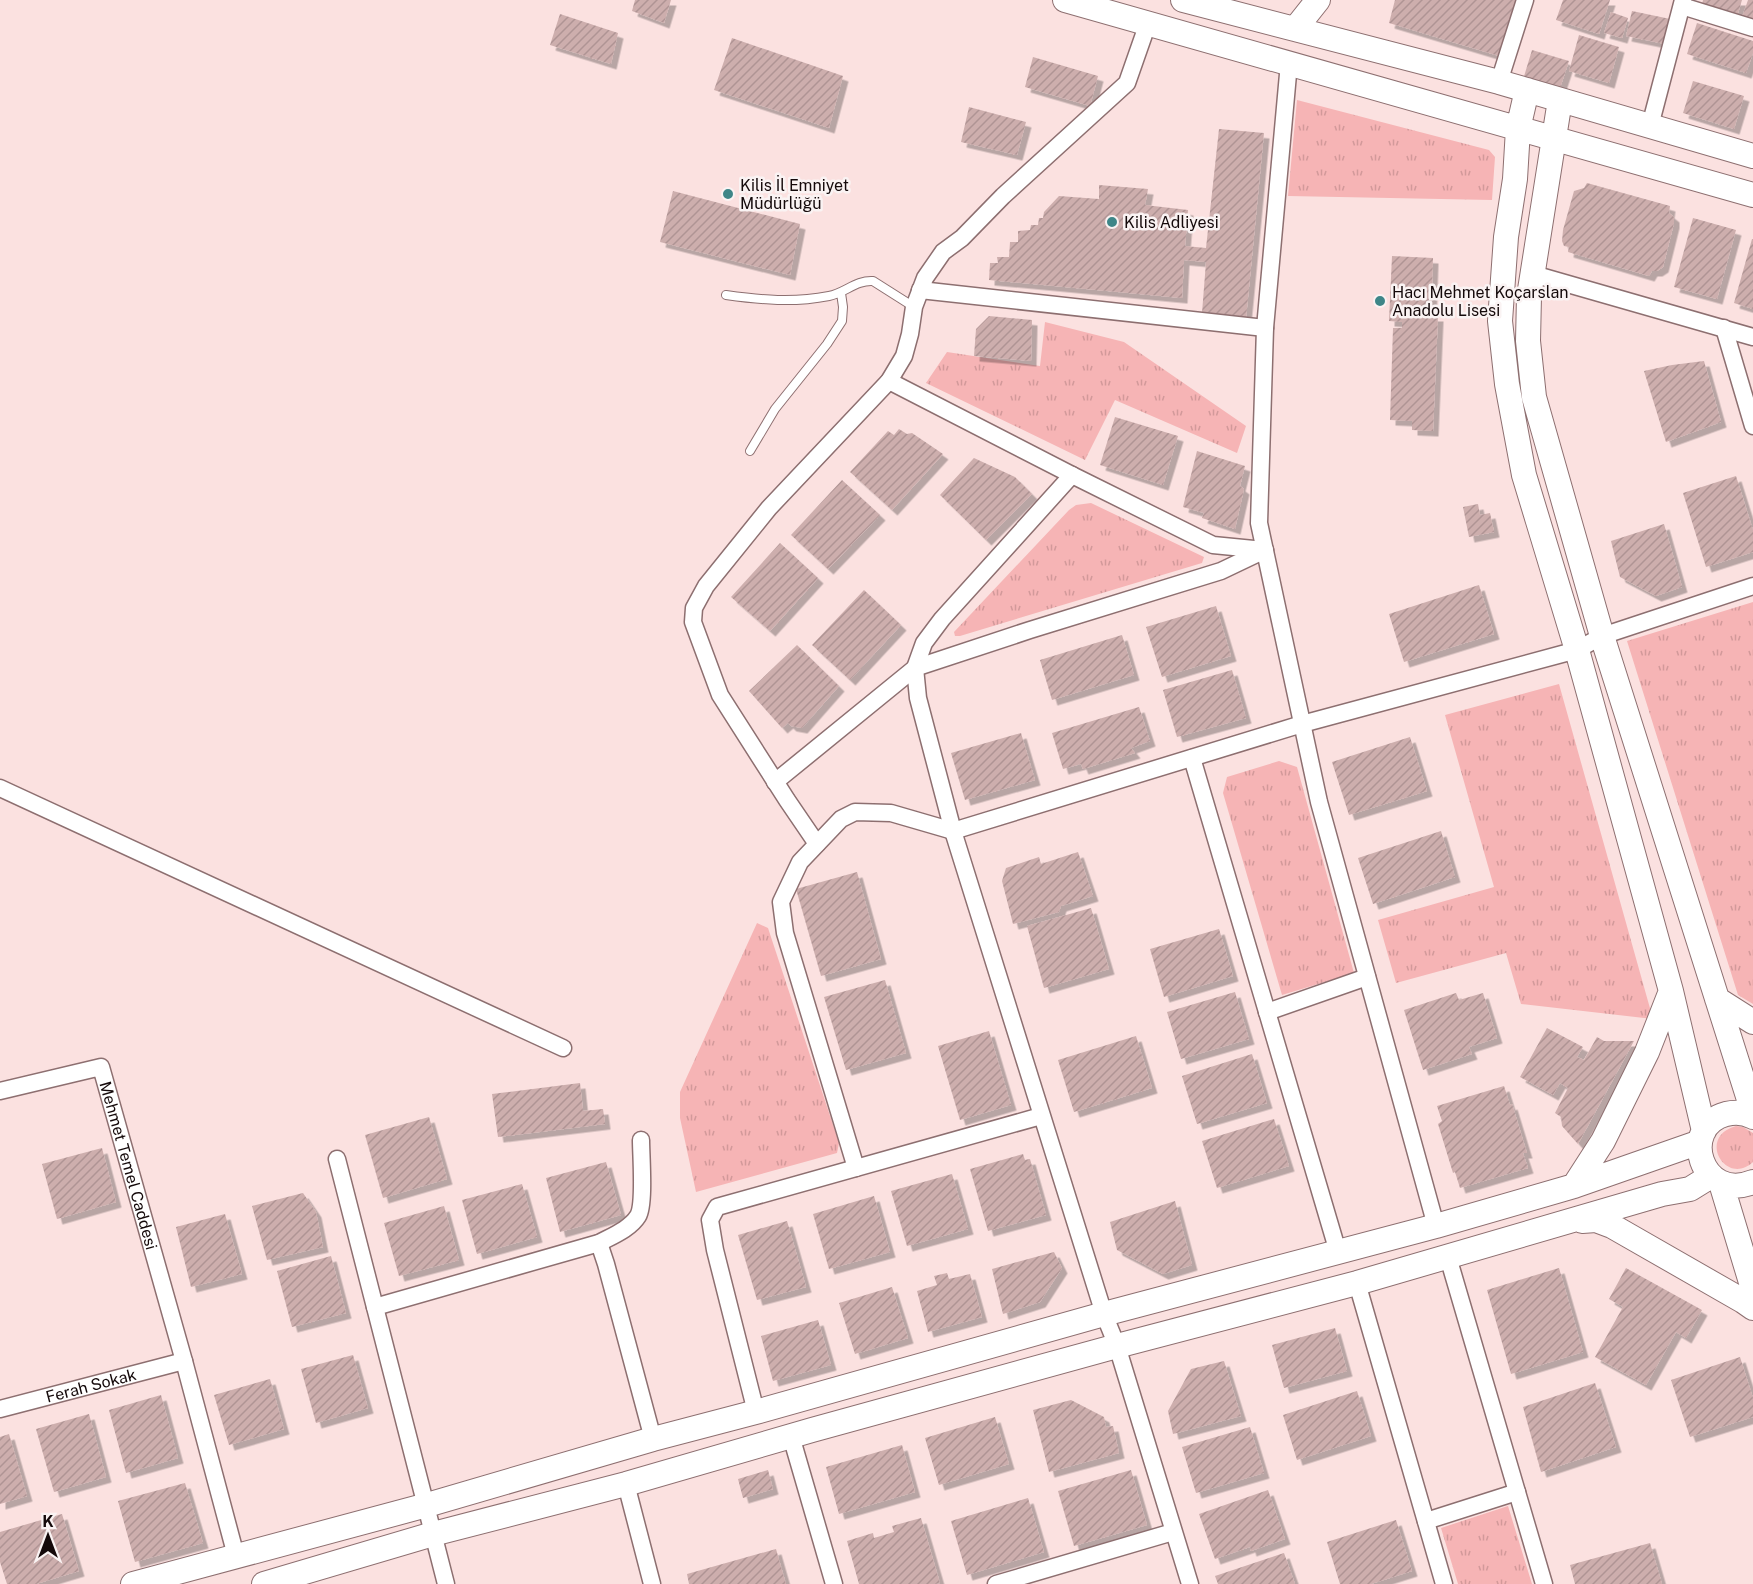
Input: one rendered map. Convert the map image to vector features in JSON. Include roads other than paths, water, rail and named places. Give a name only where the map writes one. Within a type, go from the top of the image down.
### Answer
[{"type":"street","points":[[1065,0],[1753,195]]},
{"type":"street","points":[[1236,13],[1256,0]]},
{"type":"street","points":[[1295,29],[1318,0]]},
{"type":"street","points":[[1499,82],[1525,0]]},
{"type":"street","points":[[1192,1],[1499,82],[1753,156]]},
{"type":"street","points":[[1650,126],[1682,3],[1753,28]]},
{"type":"street","points":[[817,844],[720,695],[693,622],[694,608],[706,586],[769,508],[889,381],[904,356],[914,307],[925,278],[943,252],[962,238],[1003,196],[1128,83],[1148,23]]},
{"type":"street","points":[[1289,63],[1266,328],[1259,523],[1319,802],[1436,1226]]},
{"type":"street","points":[[1527,90],[1518,129],[1515,179],[1506,237],[1500,321],[1507,384],[1524,475],[1577,650],[1671,991],[1702,1136],[1699,1155],[1703,1167],[1716,1180],[1733,1186],[1753,1182]]},
{"type":"street","points":[[133,1584],[427,1505],[653,1439],[1104,1314],[1436,1226],[1574,1186],[1702,1136],[1712,1121],[1723,1115],[1735,1112],[1753,1114],[1602,636],[1534,397],[1528,341],[1529,296],[1560,100]]},
{"type":"street","points":[[1533,274],[1753,337]]},
{"type":"street","points":[[921,290],[1266,328]]},
{"type":"street","points":[[1724,328],[1753,426]]},
{"type":"street","points":[[889,381],[1072,476],[1214,545],[1265,550]]},
{"type":"street","points":[[1072,476],[942,619],[924,643],[915,668],[918,698],[953,831],[1104,1314],[1117,1346],[1173,1532],[1185,1583]]},
{"type":"street","points":[[775,782],[915,668],[1221,571],[1265,550]]},
{"type":"street","points":[[856,1168],[785,933],[781,902],[800,862],[841,819],[855,812],[891,813],[953,831],[1302,724],[1577,650],[1602,636],[1753,586]]},
{"type":"street","points":[[1192,758],[1338,1252]]},
{"type":"street","points":[[0,788],[563,1048]]},
{"type":"street","points":[[1267,1012],[1367,978]]},
{"type":"street","points":[[1574,1186],[1603,1141],[1647,1052],[1671,991]]},
{"type":"street","points":[[1717,999],[1753,1022]]},
{"type":"street","name":"Mehmet Temel Caddesi","points":[[0,1091],[100,1067],[184,1360]]},
{"type":"street","points":[[756,1412],[710,1220],[717,1207],[1041,1116]]},
{"type":"street","points":[[375,1307],[599,1244],[628,1227],[639,1215],[642,1193],[640,1140]]},
{"type":"street","points":[[337,1159],[447,1584]]},
{"type":"street","points":[[264,1584],[433,1534],[626,1484],[1117,1346],[1357,1283],[1716,1180]]},
{"type":"street","points":[[1716,1180],[1753,1289]]},
{"type":"street","points":[[1568,1221],[1596,1220],[1612,1226],[1753,1308]]},
{"type":"street","points":[[599,1244],[653,1439]]},
{"type":"street","points":[[1448,1257],[1544,1584]]},
{"type":"street","points":[[1357,1283],[1444,1584]]},
{"type":"street","points":[[184,1360],[236,1556]]},
{"type":"street","name":"Ferah Sokak","points":[[0,1409],[184,1360]]},
{"type":"street","points":[[791,1436],[834,1584]]},
{"type":"street","points":[[626,1484],[652,1584]]},
{"type":"street","points":[[1426,1521],[1517,1492]]},
{"type":"street","points":[[997,1584],[1173,1532]]},
{"type":"lane","points":[[726,295],[773,301],[800,300],[830,296],[841,293],[857,283],[873,281],[914,307]]},
{"type":"lane","points":[[750,451],[775,409],[827,344],[842,321],[841,293]]},
{"type":"place","name":"Kilis İl Emniyet Müdürlüğü","points":[[728,194]]},
{"type":"place","name":"Kilis Adliyesi","points":[[1112,222]]},
{"type":"place","name":"Hacı Mehmet Koçarslan Anadolu Lisesi","points":[[1380,301]]}]
